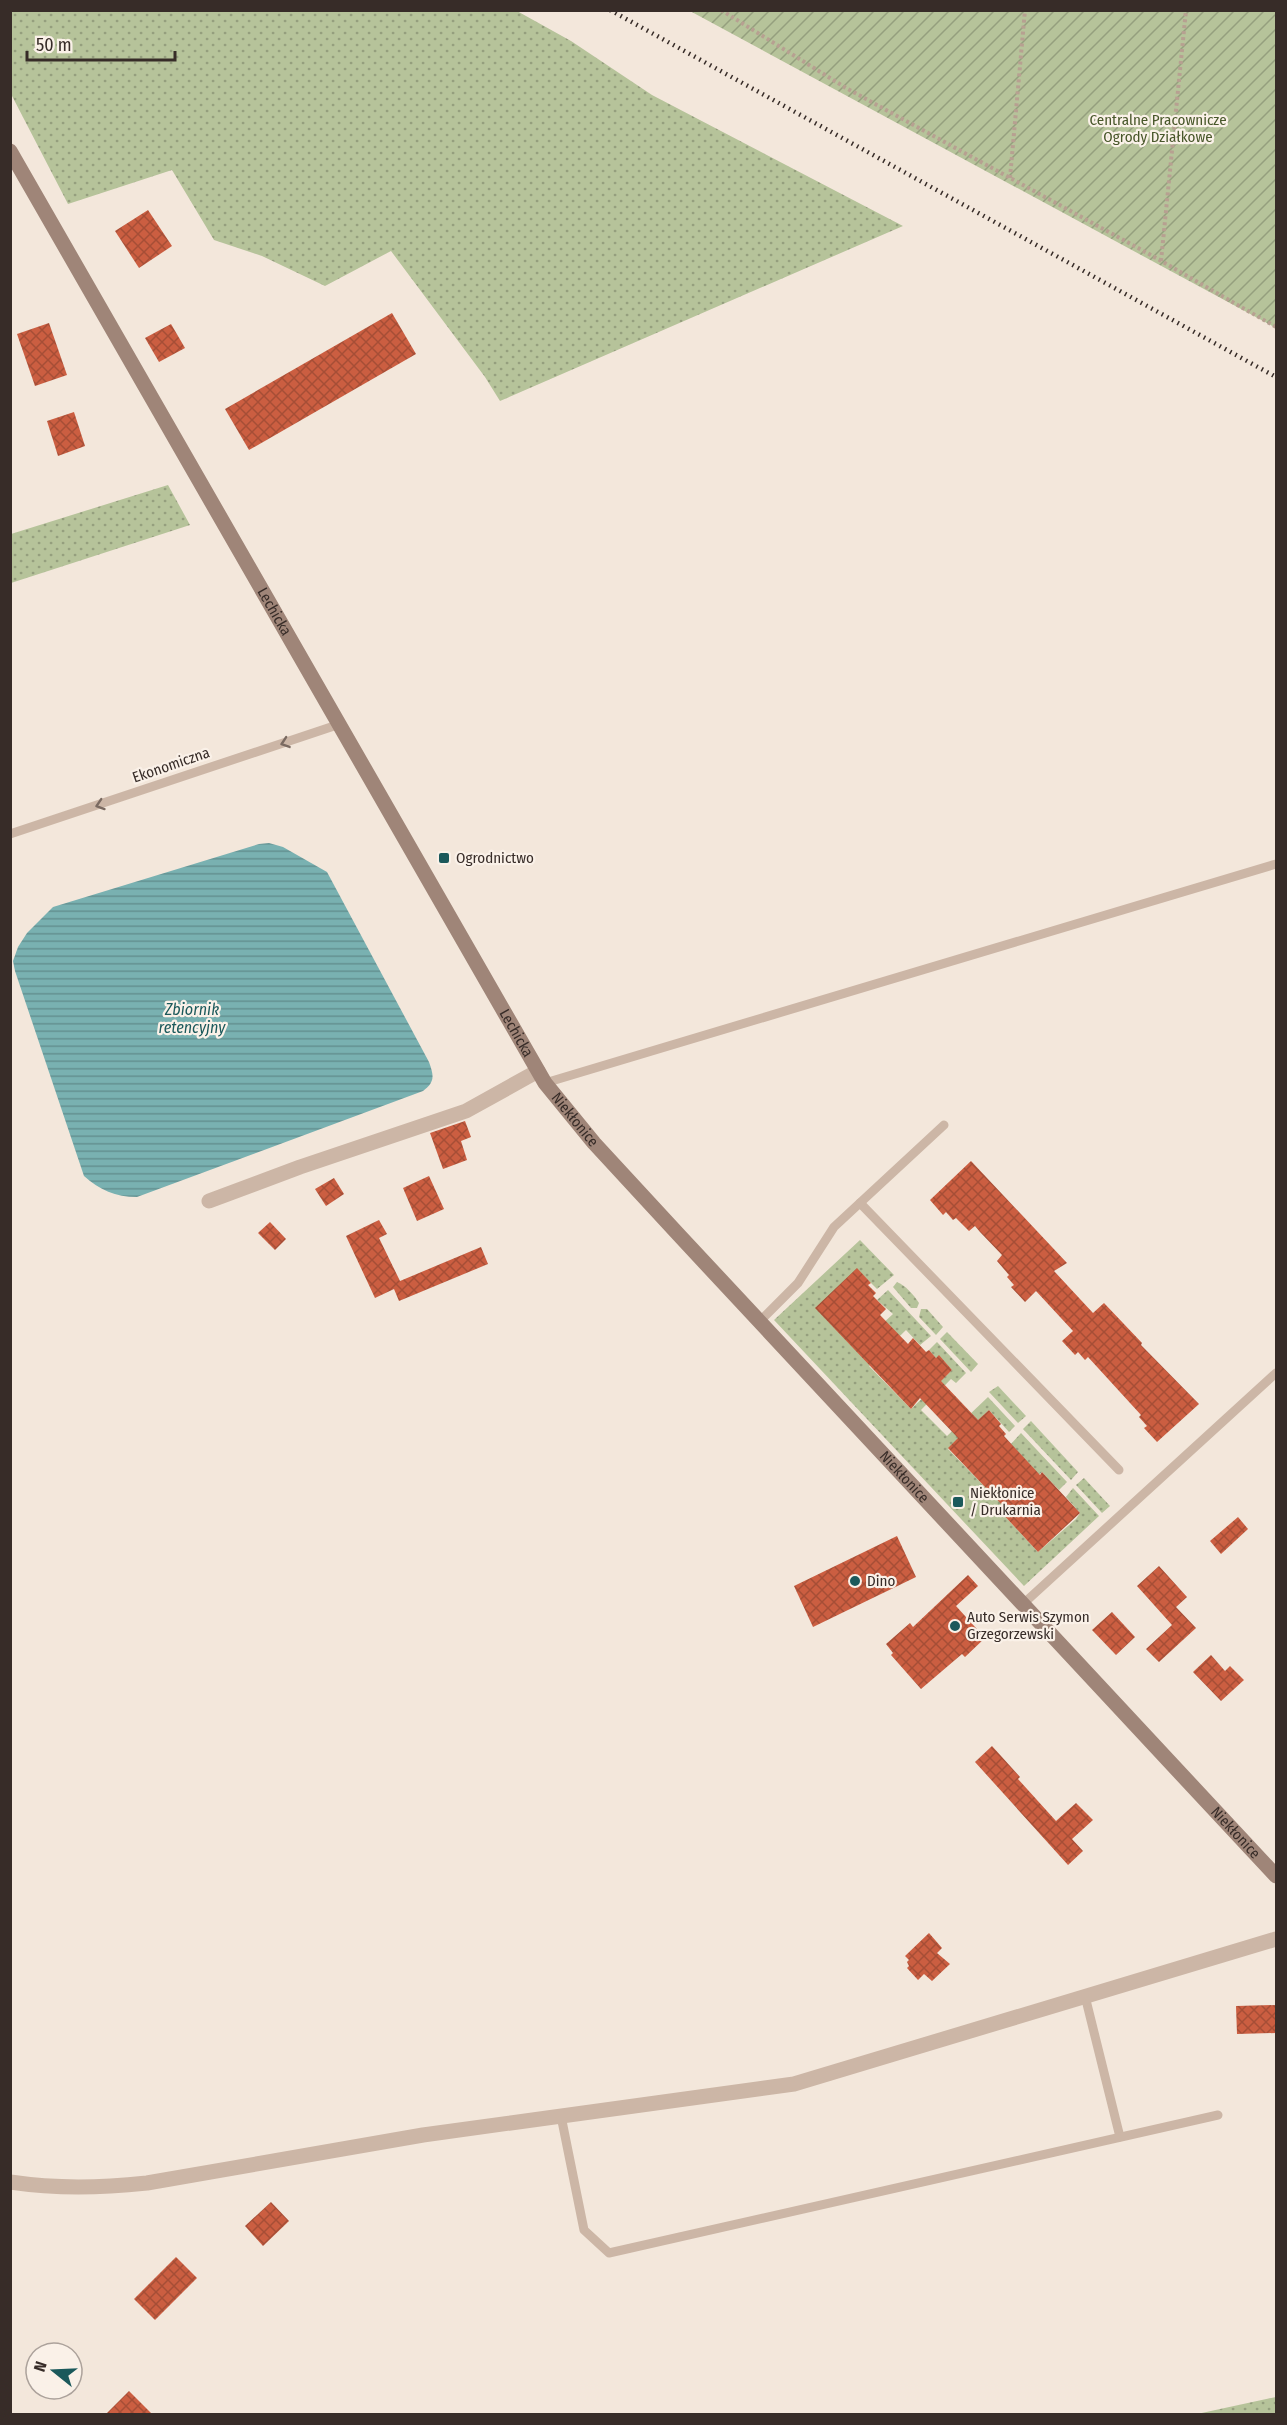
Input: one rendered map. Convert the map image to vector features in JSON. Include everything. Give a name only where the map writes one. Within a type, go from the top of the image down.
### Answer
[{"type":"street","name":"Lechicka","points":[[10,151],[541,1077]]},
{"type":"street","points":[[209,1202],[300,1167],[466,1111],[541,1077]]},
{"type":"street","name":"Niekłonice","points":[[541,1077],[594,1143],[1276,1876]]},
{"type":"street","points":[[10,2182],[52,2188],[102,2188],[147,2183],[423,2135],[794,2084],[1276,1940]]},
{"type":"lane","name":"Ekonomiczna","points":[[10,834],[340,724]]},
{"type":"lane","points":[[541,1077],[1276,864]]},
{"type":"lane","points":[[760,1321],[798,1282],[834,1227],[944,1125]]},
{"type":"lane","points":[[860,1203],[1119,1470]]},
{"type":"lane","points":[[1023,1604],[1276,1373]]},
{"type":"lane","points":[[1085,1996],[1120,2137]]},
{"type":"lane","points":[[561,2116],[584,2230],[609,2253],[1218,2115]]},
{"type":"path","points":[[721,10],[846,88],[1161,261],[1276,327]]},
{"type":"path","points":[[1010,178],[1025,10]]},
{"type":"path","points":[[1161,261],[1186,10]]},
{"type":"green space","points":[[10,11],[517,11],[571,41],[652,95],[903,226],[500,401],[485,377],[391,251],[325,286],[262,256],[214,240],[172,170],[68,204],[11,94]]},
{"type":"green space","name":"Centralne Pracownicze Ogrody Działkowe","points":[[690,11],[1276,11],[1276,328]]},
{"type":"green space","points":[[168,485],[190,525],[11,583],[11,534]]},
{"type":"green space","points":[[860,1240],[894,1275],[877,1289],[857,1269],[855,1349],[893,1314],[877,1300],[888,1290],[931,1336],[920,1345],[906,1330],[869,1366],[911,1409],[952,1370],[939,1356],[936,1358],[929,1350],[937,1342],[966,1373],[956,1383],[951,1379],[921,1410],[947,1436],[988,1397],[1015,1426],[1009,1432],[989,1410],[948,1449],[987,1489],[1022,1456],[1011,1444],[1021,1433],[1067,1482],[1059,1490],[1042,1472],[1000,1511],[1038,1552],[1080,1513],[1066,1497],[1073,1488],[1099,1516],[1024,1586],[774,1320]]},
{"type":"green space","points":[[897,1282],[915,1297],[919,1303],[917,1308],[911,1308],[893,1287]]},
{"type":"green space","points":[[921,1309],[927,1309],[943,1327],[936,1335],[919,1317]]},
{"type":"green space","points":[[947,1332],[978,1364],[971,1372],[940,1339]]},
{"type":"green space","points":[[998,1386],[1026,1416],[1018,1423],[989,1392]]},
{"type":"green space","points":[[1031,1421],[1078,1472],[1071,1480],[1023,1429]]},
{"type":"green space","points":[[1084,1478],[1110,1506],[1102,1513],[1076,1485]]},
{"type":"green space","points":[[1276,2397],[1276,2414],[1197,2414]]},
{"type":"water","name":"Zbiornik retencyjny","points":[[269,843],[283,847],[327,872],[429,1062],[432,1075],[430,1085],[423,1091],[137,1197],[108,1192],[84,1176],[15,971],[13,961],[18,947],[27,933],[53,907],[259,844]]},
{"type":"building","points":[[148,210],[172,246],[139,268],[115,231]]},
{"type":"building","points":[[392,313],[416,354],[249,450],[225,409]]},
{"type":"building","points":[[49,323],[67,375],[35,386],[17,334]]},
{"type":"building","points":[[171,324],[185,348],[159,362],[145,338]]},
{"type":"building","points":[[74,412],[85,446],[58,456],[47,421]]},
{"type":"building","points":[[465,1121],[471,1137],[461,1141],[467,1160],[443,1169],[430,1133]]},
{"type":"building","points":[[971,1161],[1067,1263],[1054,1271],[1093,1313],[1104,1303],[1142,1343],[1141,1345],[1199,1404],[1157,1442],[1144,1428],[1147,1426],[1139,1417],[1141,1415],[1088,1357],[1085,1360],[1078,1352],[1075,1355],[1062,1341],[1073,1331],[1036,1291],[1025,1302],[1011,1287],[1014,1285],[1007,1277],[1009,1275],[997,1261],[1002,1255],[975,1226],[969,1231],[956,1218],[953,1220],[946,1212],[943,1215],[930,1200]]},
{"type":"building","points":[[429,1176],[444,1209],[417,1221],[403,1188]]},
{"type":"building","points":[[334,1178],[344,1194],[326,1206],[315,1189]]},
{"type":"building","points":[[379,1220],[387,1234],[379,1238],[400,1281],[481,1247],[488,1264],[399,1301],[394,1289],[375,1298],[346,1236]]},
{"type":"building","points":[[270,1222],[286,1239],[275,1250],[258,1233]]},
{"type":"building","points":[[857,1268],[871,1283],[868,1285],[876,1293],[873,1296],[886,1309],[880,1315],[908,1344],[913,1338],[926,1352],[929,1350],[936,1358],[939,1355],[952,1370],[941,1381],[978,1420],[989,1410],[1001,1424],[999,1426],[1006,1434],[1004,1436],[1080,1513],[1038,1552],[1000,1511],[1004,1507],[948,1448],[958,1438],[920,1398],[911,1409],[815,1308]]},
{"type":"building","points":[[1238,1517],[1248,1529],[1221,1554],[1210,1541]]},
{"type":"building","name":"Dino","points":[[897,1536],[916,1577],[813,1627],[794,1586]]},
{"type":"building","points":[[1159,1566],[1187,1597],[1176,1607],[1196,1628],[1159,1662],[1146,1649],[1172,1625],[1137,1586]]},
{"type":"building","points":[[968,1575],[978,1586],[956,1606],[985,1638],[965,1657],[962,1654],[921,1689],[891,1655],[893,1653],[886,1644],[910,1623],[913,1627]]},
{"type":"building","points":[[1112,1612],[1135,1637],[1116,1655],[1092,1630]]},
{"type":"building","points":[[1211,1655],[1225,1671],[1230,1666],[1244,1680],[1221,1701],[1193,1672]]},
{"type":"building","points":[[992,1746],[1056,1821],[1076,1803],[1093,1820],[1072,1839],[1083,1851],[1068,1865],[975,1762]]},
{"type":"building","points":[[929,1933],[942,1948],[937,1953],[950,1964],[932,1981],[924,1974],[918,1980],[907,1968],[909,1960],[905,1956]]},
{"type":"building","points":[[1276,2005],[1276,2033],[1237,2034],[1236,2006]]},
{"type":"building","points":[[271,2202],[289,2221],[263,2246],[245,2226]]},
{"type":"building","points":[[176,2257],[197,2278],[155,2320],[134,2299]]},
{"type":"building","points":[[129,2391],[153,2415],[105,2415]]},
{"type":"railway","points":[[610,10],[1276,377]]},
{"type":"place","name":"Ogrodnictwo","points":[[444,858]]},
{"type":"place","name":"Niekłonice / Drukarnia","points":[[958,1502]]},
{"type":"place","name":"Dino","points":[[855,1581]]},
{"type":"place","name":"Auto Serwis Szymon Grzegorzewski","points":[[955,1626]]}]
